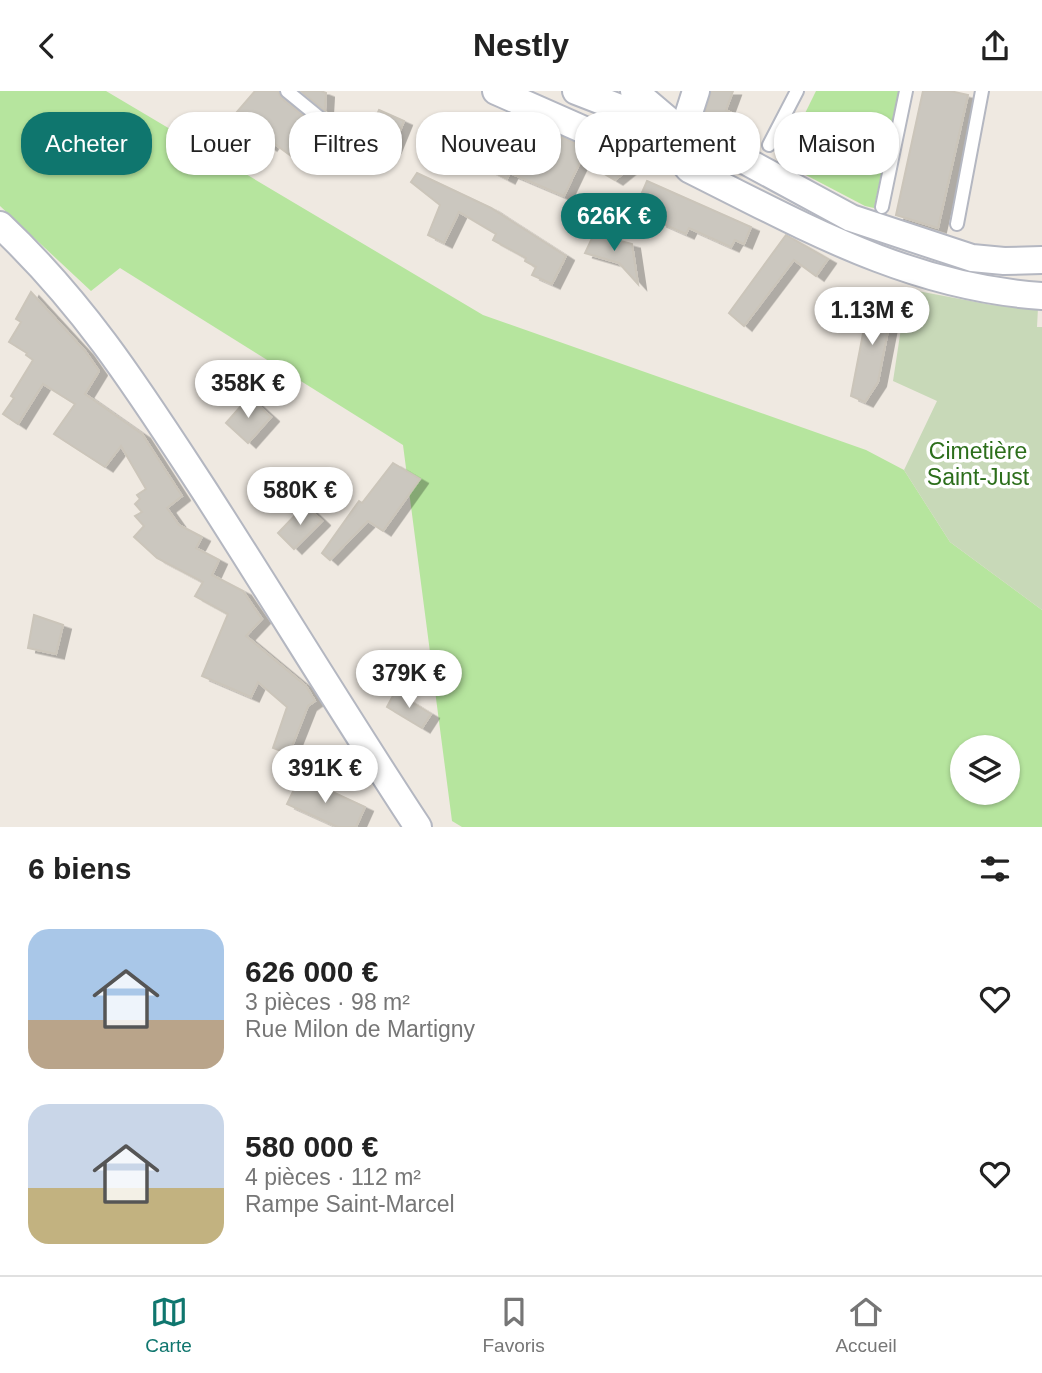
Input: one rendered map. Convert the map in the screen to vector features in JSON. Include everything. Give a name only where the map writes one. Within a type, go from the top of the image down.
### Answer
[{"type":"street","points":[[496,91],[575,127]]},
{"type":"street","points":[[576,91],[642,112]]},
{"type":"street","points":[[634,91],[662,112]]},
{"type":"street","points":[[683,112],[696,91]]},
{"type":"street","points":[[760,169],[822,204],[877,227],[972,258],[1042,260]]},
{"type":"street","points":[[701,175],[835,242],[887,263],[987,289],[1042,296]]},
{"type":"street","points":[[0,225],[52,277],[128,373],[418,827]]},
{"type":"lane","points":[[287,91],[313,112]]},
{"type":"lane","points":[[769,145],[797,91]]},
{"type":"lane","points":[[883,207],[906,91]]},
{"type":"lane","points":[[957,224],[982,91]]},
{"type":"green space","points":[[0,91],[106,91],[141,112],[21,112],[21,175],[152,175],[152,118],[166,127],[166,175],[247,175],[483,315],[866,450],[904,470],[950,542],[1042,610],[1042,827],[462,827],[452,821],[403,445],[120,268],[91,291],[0,206]]},
{"type":"green space","points":[[816,91],[899,91],[895,112],[806,112]]},
{"type":"green space","points":[[806,175],[881,175],[874,208],[865,206]]},
{"type":"green space","name":"Cimetière Saint-Just","points":[[907,289],[992,305],[1038,308],[1037,327],[1042,327],[1042,610],[950,542],[904,470],[937,401],[893,381]]},
{"type":"building","points":[[255,91],[278,91],[281,98],[298,112],[289,112],[289,154],[275,144],[275,112],[237,112]]},
{"type":"building","points":[[301,91],[326,93],[325,111]]},
{"type":"building","points":[[711,91],[733,91],[726,110],[730,112],[705,112]]},
{"type":"building","points":[[923,91],[950,91],[968,95],[938,228],[896,215]]},
{"type":"building","points":[[561,137],[575,143],[575,173],[564,196],[515,175],[561,175]]},
{"type":"building","points":[[416,174],[421,175],[491,208],[566,256],[552,284],[532,275],[536,267],[525,261],[526,258],[493,240],[496,234],[459,212],[444,243],[428,235],[440,205],[411,182]]},
{"type":"building","points":[[606,175],[621,175],[615,180]]},
{"type":"building","points":[[647,181],[751,227],[744,244],[735,240],[731,247],[689,228],[686,234],[659,222],[660,218],[654,215],[655,212],[637,204]]},
{"type":"building","points":[[594,234],[632,244],[638,284],[619,263],[585,253]]},
{"type":"building","points":[[786,235],[828,259],[816,276],[794,260],[744,326],[729,313]]},
{"type":"building","points":[[31,292],[85,351],[99,371],[85,394],[142,434],[182,496],[167,508],[179,525],[202,537],[196,548],[219,560],[212,575],[243,591],[262,619],[246,636],[306,686],[315,701],[308,706],[289,754],[273,748],[287,707],[258,682],[251,697],[202,676],[228,614],[195,596],[203,582],[157,558],[134,537],[144,526],[135,516],[142,512],[135,504],[140,499],[137,495],[146,489],[121,446],[105,467],[54,434],[75,404],[43,384],[18,424],[3,414],[33,360],[9,342],[21,322],[16,319]]},
{"type":"building","points":[[871,292],[893,305],[878,382],[865,402],[851,396]]},
{"type":"building","points":[[249,397],[271,417],[248,443],[226,423]]},
{"type":"building","points":[[393,463],[420,479],[383,531],[368,521],[330,560],[322,553],[359,501],[362,503]]},
{"type":"building","points":[[305,505],[322,521],[294,549],[278,533]]},
{"type":"building","points":[[34,615],[63,625],[56,654],[28,648]]},
{"type":"building","points":[[395,692],[431,714],[422,728],[387,707]]},
{"type":"building","points":[[300,777],[365,807],[356,827],[338,827],[287,804]]}]
